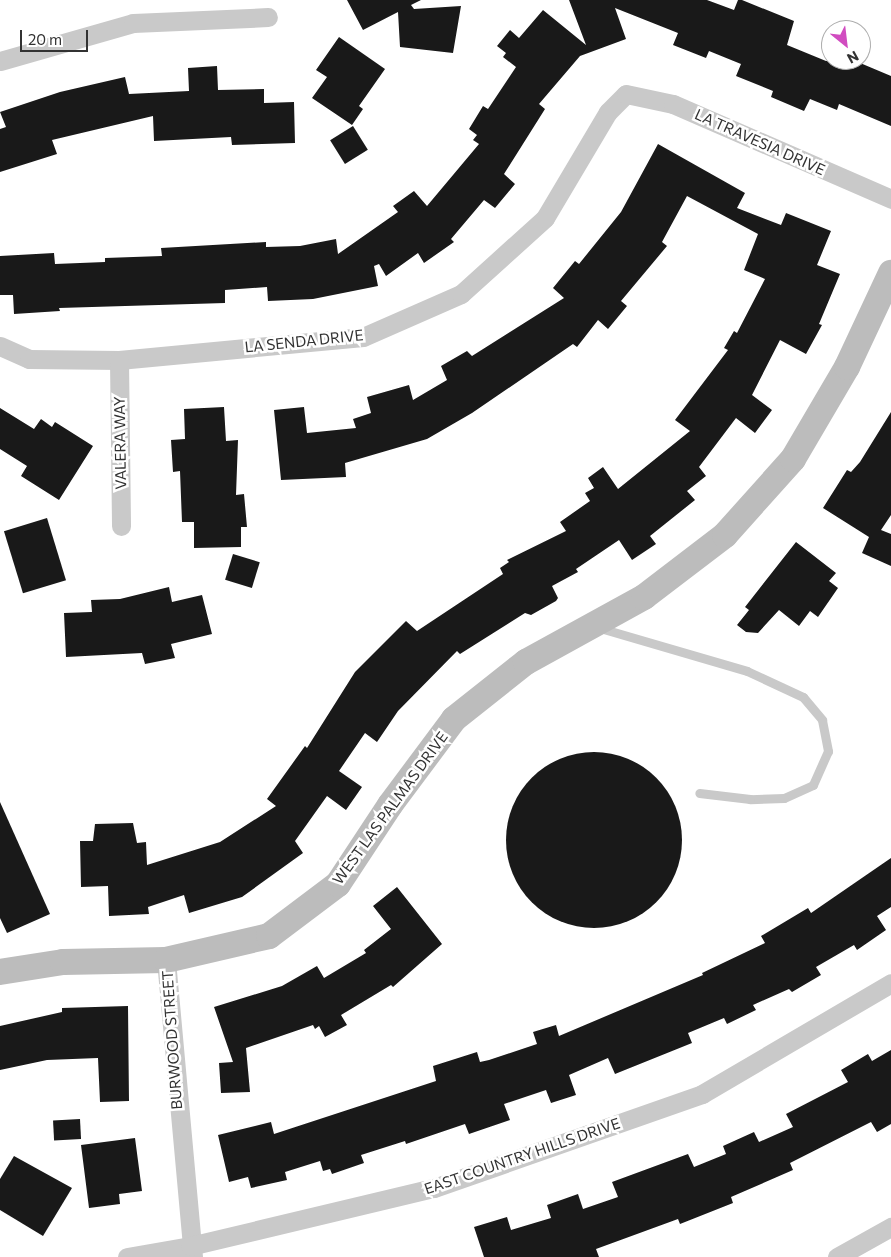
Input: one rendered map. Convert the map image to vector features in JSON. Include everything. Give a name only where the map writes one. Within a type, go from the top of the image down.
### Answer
[{"type":"street","points":[[0,61],[133,23],[268,17]]},
{"type":"street","name":"LA TRAVESIA DRIVE","points":[[626,94],[673,104],[891,199]]},
{"type":"street","name":"LA SENDA DRIVE","points":[[0,346],[29,358],[119,360],[363,337],[461,294],[545,218],[608,112],[626,94]]},
{"type":"street","name":"WEST LAS PALMAS DRIVE","points":[[0,972],[63,962],[166,960],[269,936],[338,884],[390,805],[454,719],[526,662],[644,597],[724,535],[793,459],[847,367],[891,273]]},
{"type":"street","name":"VALERA WAY","points":[[119,360],[121,526]]},
{"type":"street","name":"BURWOOD STREET","points":[[166,960],[178,1120],[191,1251]]},
{"type":"street","name":"EAST COUNTRY HILLS DRIVE","points":[[127,1257],[191,1251],[434,1188],[702,1094],[891,983]]},
{"type":"street","points":[[837,1257],[891,1227]]},
{"type":"lane","points":[[593,626],[747,671],[803,697],[822,720],[828,751],[813,785],[784,798],[750,799],[699,793]]},
{"type":"building","points":[[347,0],[421,0],[411,5],[414,9],[461,6],[453,53],[400,47],[398,12],[363,30]]},
{"type":"building","points":[[569,0],[707,0],[734,10],[738,0],[742,0],[794,21],[787,45],[821,59],[821,70],[871,70],[871,68],[891,76],[891,126],[839,104],[837,110],[810,99],[804,111],[771,97],[773,91],[736,76],[741,64],[709,51],[706,58],[673,45],[678,33],[615,8],[626,39],[580,56],[539,104],[545,109],[504,174],[515,184],[495,208],[484,200],[451,239],[454,242],[424,263],[418,253],[386,276],[379,264],[374,266],[378,286],[313,299],[268,301],[267,287],[225,290],[225,303],[59,308],[60,311],[14,314],[13,295],[0,295],[0,256],[54,253],[55,264],[105,262],[105,258],[162,256],[161,248],[266,242],[266,247],[300,246],[336,239],[338,254],[398,212],[393,206],[414,191],[427,206],[479,144],[473,140],[477,135],[469,129],[483,106],[488,109],[516,67],[503,57],[506,53],[497,46],[510,30],[519,38],[543,10],[586,45]]},
{"type":"building","points":[[339,37],[385,69],[359,106],[363,109],[352,125],[312,98],[327,77],[316,70]]},
{"type":"building","points":[[217,66],[218,90],[264,89],[264,103],[294,102],[295,143],[232,145],[231,137],[154,141],[153,116],[52,140],[57,154],[0,172],[0,129],[6,127],[0,112],[60,92],[125,77],[129,94],[189,91],[188,68]]},
{"type":"building","points":[[353,126],[368,150],[345,164],[330,140]]},
{"type":"building","points":[[658,144],[745,193],[737,208],[781,225],[786,213],[831,231],[817,265],[840,274],[819,324],[822,325],[806,354],[780,340],[752,395],[772,410],[755,433],[736,418],[699,467],[706,476],[687,491],[695,500],[650,536],[656,544],[632,560],[619,540],[576,569],[578,572],[552,586],[558,598],[556,601],[531,615],[525,613],[460,654],[457,651],[398,711],[377,742],[365,733],[339,771],[362,787],[346,810],[327,796],[295,841],[303,853],[242,897],[189,913],[184,895],[148,907],[149,914],[109,916],[108,886],[81,887],[80,841],[93,841],[95,824],[133,823],[137,843],[146,842],[147,865],[220,842],[276,806],[267,799],[305,746],[307,748],[355,672],[406,621],[417,631],[503,574],[500,568],[509,562],[507,560],[566,531],[560,522],[590,501],[585,493],[594,488],[588,478],[603,467],[618,489],[690,431],[675,420],[728,350],[724,348],[734,331],[737,333],[765,279],[744,270],[758,234],[687,196],[662,242],[667,246],[621,301],[627,306],[608,329],[598,320],[577,347],[573,344],[472,413],[427,439],[345,463],[346,477],[281,480],[274,410],[304,407],[307,433],[356,428],[353,419],[371,413],[367,397],[409,385],[413,400],[447,380],[441,366],[467,351],[472,356],[564,298],[553,288],[575,261],[579,264],[621,212]]},
{"type":"building","points":[[224,407],[226,441],[238,440],[236,495],[244,494],[247,527],[241,527],[241,547],[194,548],[194,522],[182,522],[180,471],[173,472],[171,440],[185,439],[184,409]]},
{"type":"building","points":[[0,408],[34,429],[41,419],[52,427],[55,422],[93,446],[59,500],[21,476],[27,466],[0,449]]},
{"type":"building","points":[[891,412],[891,515],[881,530],[891,534],[891,566],[862,553],[869,537],[823,508],[847,470],[851,472],[860,462]]},
{"type":"building","points":[[47,518],[66,580],[23,593],[4,531]]},
{"type":"building","points":[[796,542],[836,573],[829,581],[838,588],[818,617],[810,611],[799,626],[779,610],[758,633],[746,632],[737,625],[749,610],[745,607]]},
{"type":"building","points":[[233,554],[260,562],[252,588],[225,580]]},
{"type":"building","points":[[169,587],[172,602],[202,595],[212,634],[171,644],[175,658],[145,664],[142,653],[66,657],[64,613],[92,612],[91,600],[120,599]]},
{"type":"building","points":[[585,752],[603,752],[635,762],[650,772],[662,784],[672,799],[678,814],[682,840],[678,866],[672,881],[662,896],[650,908],[635,918],[620,924],[603,928],[585,928],[553,918],[538,908],[526,896],[516,881],[510,866],[506,849],[506,831],[516,799],[526,784],[538,772],[553,762],[568,756]]},
{"type":"building","points":[[0,802],[50,914],[7,933],[0,918]]},
{"type":"building","points":[[891,858],[891,907],[877,916],[886,930],[857,950],[854,945],[816,967],[821,975],[792,992],[789,989],[753,1005],[756,1010],[727,1024],[724,1018],[688,1033],[692,1043],[615,1074],[608,1058],[569,1075],[576,1095],[551,1103],[546,1090],[504,1104],[510,1120],[469,1134],[465,1124],[406,1144],[405,1141],[361,1155],[364,1163],[332,1174],[330,1169],[323,1171],[320,1161],[285,1172],[287,1180],[251,1188],[248,1177],[229,1182],[218,1135],[271,1122],[274,1134],[436,1081],[433,1066],[477,1052],[480,1062],[537,1044],[533,1032],[556,1025],[559,1036],[703,975],[702,973],[765,943],[761,936],[808,908],[811,913]]},
{"type":"building","points":[[397,887],[442,944],[393,987],[391,985],[341,1015],[347,1025],[325,1037],[319,1026],[315,1029],[313,1025],[246,1048],[250,1092],[221,1093],[219,1063],[233,1062],[214,1007],[282,986],[317,966],[324,978],[366,953],[364,950],[391,929],[373,906]]},
{"type":"building","points":[[128,1006],[129,1101],[100,1102],[98,1058],[47,1060],[0,1070],[0,1026],[62,1012],[62,1008]]},
{"type":"building","points":[[891,1050],[891,1124],[877,1132],[871,1122],[790,1163],[793,1170],[731,1197],[733,1203],[680,1224],[678,1219],[596,1249],[599,1257],[484,1257],[474,1227],[507,1217],[511,1230],[551,1218],[547,1205],[578,1194],[583,1209],[618,1197],[612,1182],[688,1154],[694,1167],[726,1154],[723,1146],[754,1132],[759,1142],[793,1127],[786,1114],[848,1082],[841,1070],[868,1054],[872,1061]]},
{"type":"building","points":[[80,1119],[81,1139],[54,1140],[53,1120]]},
{"type":"building","points":[[135,1138],[142,1191],[119,1194],[120,1204],[89,1208],[81,1145]]},
{"type":"building","points":[[14,1156],[72,1188],[43,1236],[0,1210],[0,1179]]}]
